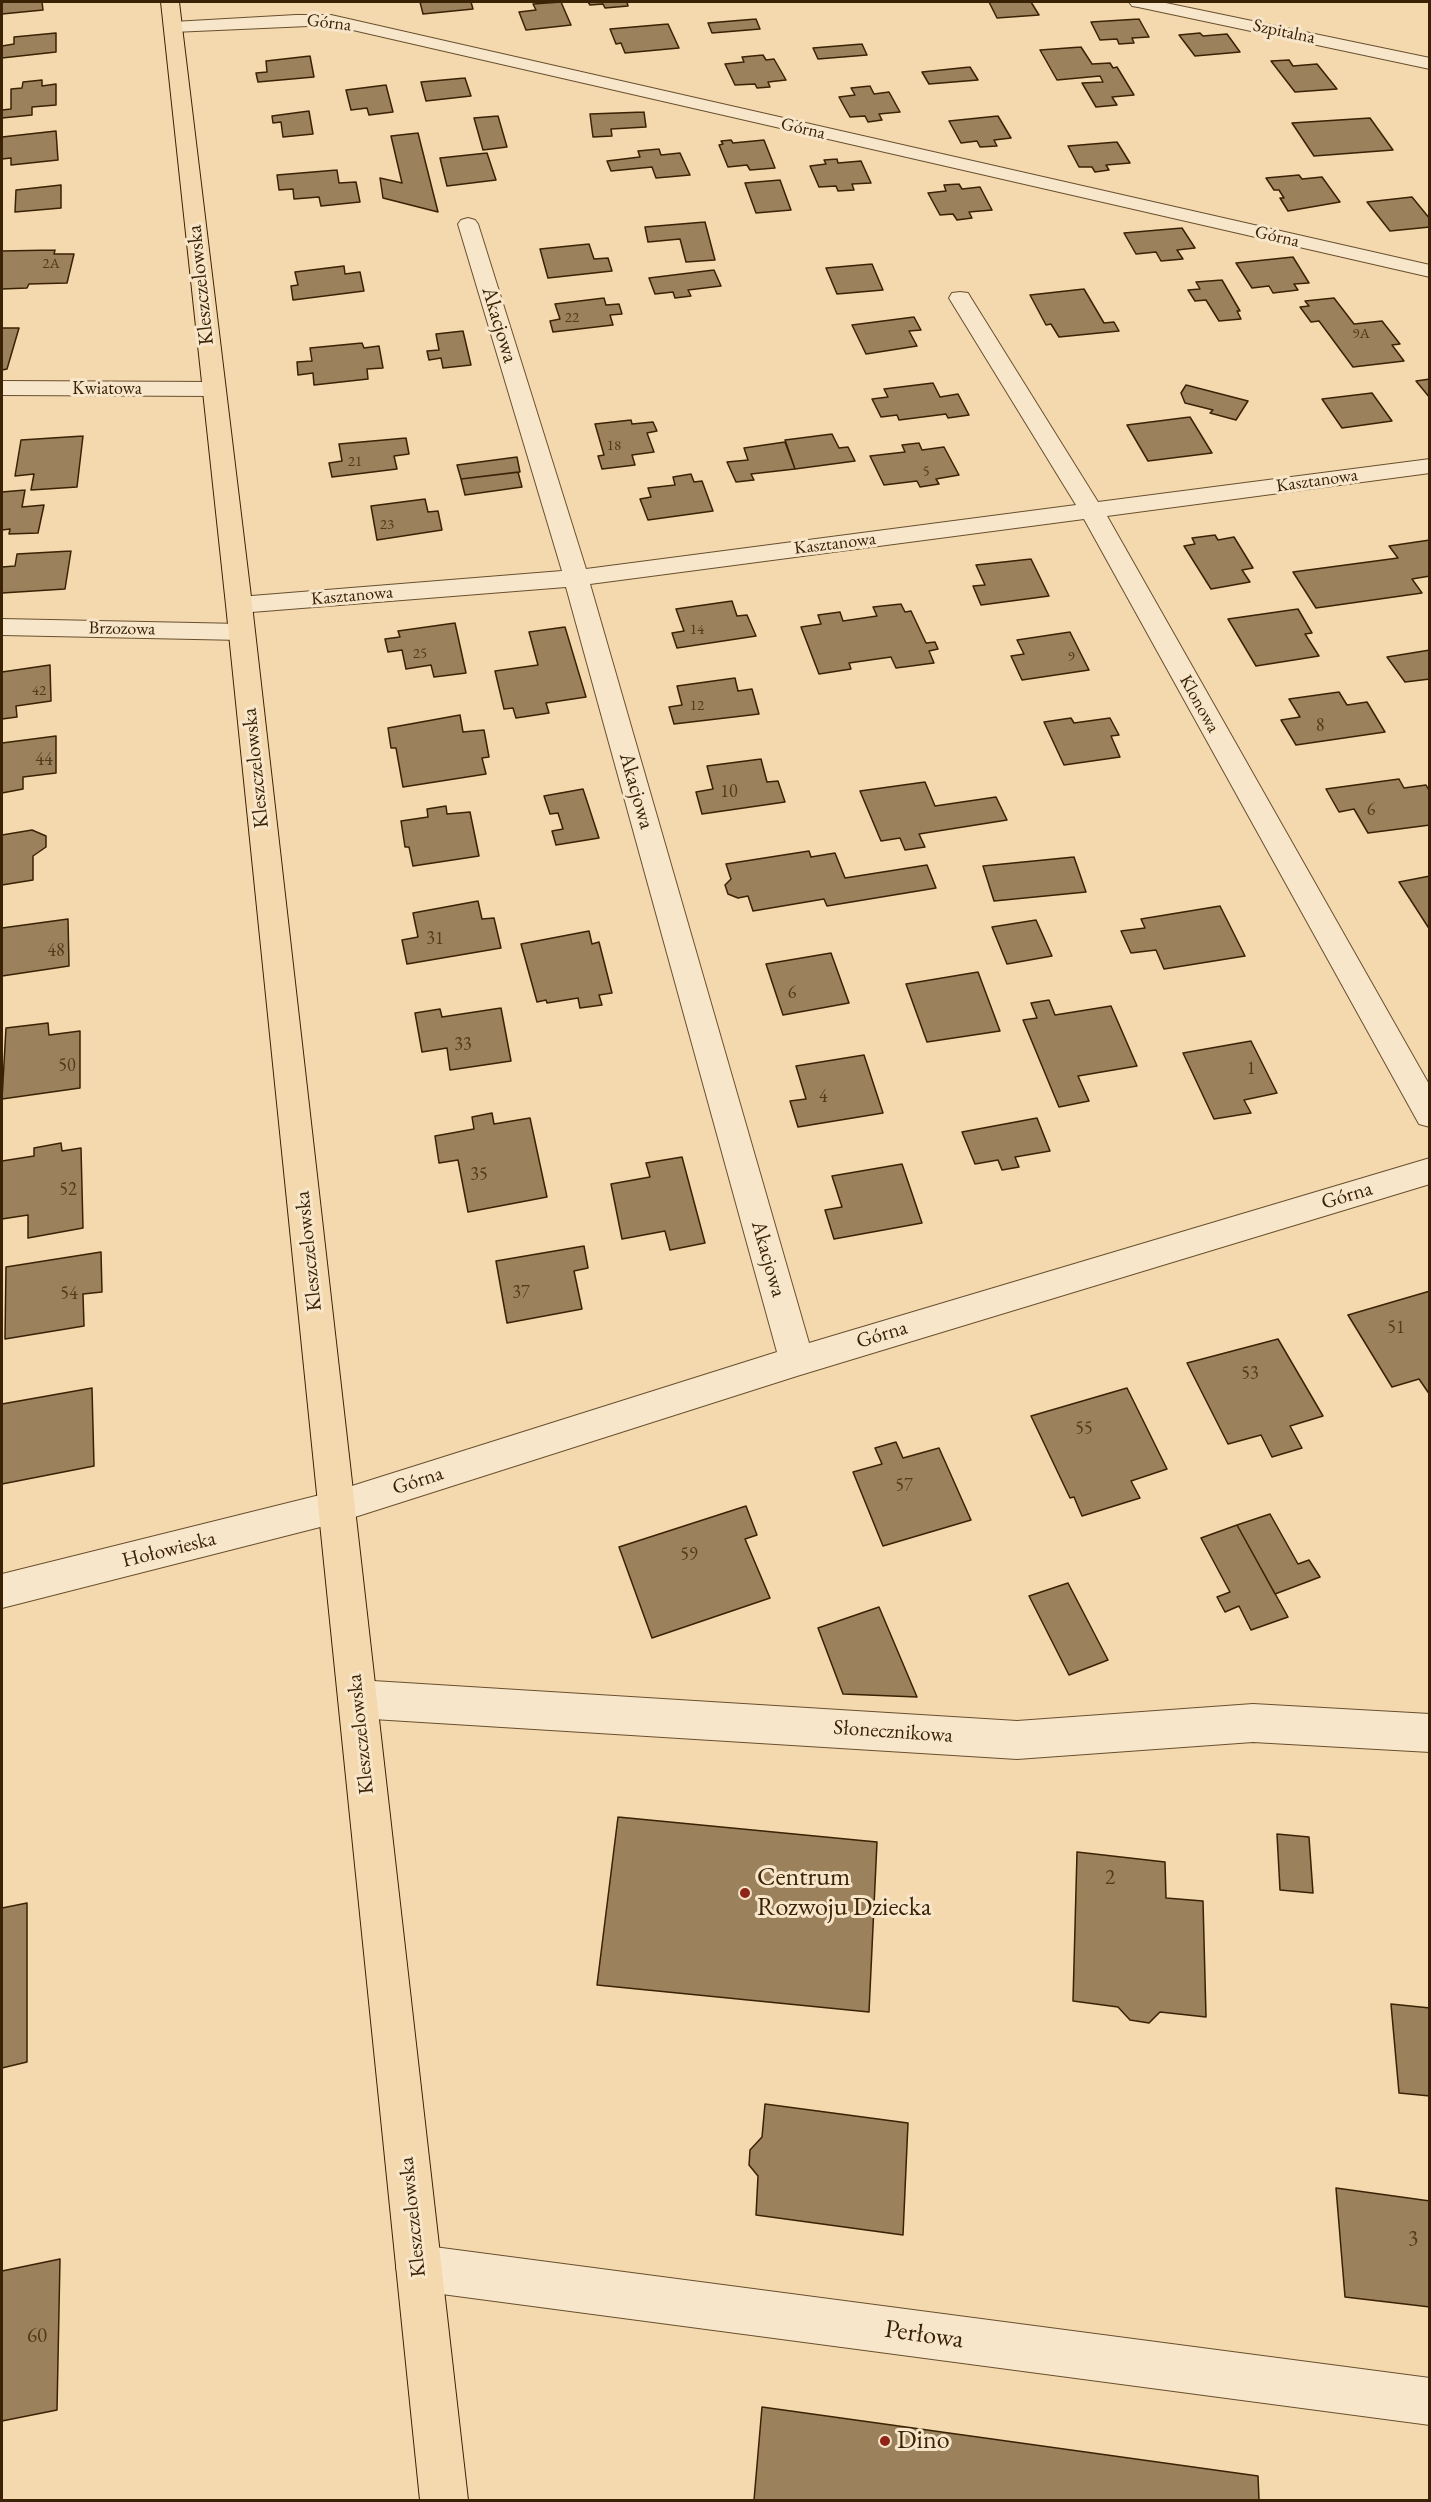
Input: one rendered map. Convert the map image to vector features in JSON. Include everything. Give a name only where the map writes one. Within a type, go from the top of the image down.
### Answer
[{"type":"main road","name":"Kleszczelowska","points":[[171,14],[240,619],[444,2500]]},
{"type":"street","name":"Szpitalna","points":[[1138,2],[1430,64]]},
{"type":"street","name":"Górna","points":[[171,14],[330,20],[1430,271]]},
{"type":"street","name":"Akacjowa","points":[[468,224],[576,578],[797,1361]]},
{"type":"street","name":"Klonowa","points":[[960,298],[1092,511],[1430,1115]]},
{"type":"street","name":"Kwiatowa","points":[[2,388],[213,389]]},
{"type":"street","name":"Kasztanowa","points":[[240,619],[576,578],[1430,466]]},
{"type":"street","name":"Brzozowa","points":[[2,627],[240,619]]},
{"type":"street","name":"Górna","points":[[336,1507],[797,1361],[1430,1171]]},
{"type":"street","name":"Hołowieska","points":[[2,1591],[336,1507]]},
{"type":"street","name":"Słonecznikowa","points":[[357,1699],[1017,1740],[1254,1723],[1430,1733]]},
{"type":"street","name":"Perłowa","points":[[419,2268],[1430,2402]]},
{"type":"building","points":[[2,2],[42,2],[43,10],[2,14]]},
{"type":"building","points":[[420,2],[471,2],[473,9],[423,14]]},
{"type":"building","points":[[561,2],[571,25],[526,30],[519,12],[536,10],[533,4]]},
{"type":"building","points":[[588,2],[627,2],[628,6],[605,8],[603,4],[590,5]]},
{"type":"building","points":[[989,2],[1031,2],[1039,15],[997,18]]},
{"type":"building","points":[[756,19],[760,29],[712,33],[708,23]]},
{"type":"building","points":[[1139,19],[1149,37],[1132,38],[1134,43],[1119,44],[1117,39],[1100,40],[1091,22]]},
{"type":"building","points":[[668,24],[679,48],[625,53],[621,43],[616,44],[610,29]]},
{"type":"building","points":[[56,33],[56,52],[2,58],[2,46],[14,44],[14,37]]},
{"type":"building","points":[[1200,33],[1203,36],[1227,34],[1240,52],[1195,56],[1179,35]]},
{"type":"building","points":[[862,44],[867,55],[818,59],[813,48]]},
{"type":"building","points":[[1081,47],[1092,64],[1110,63],[1113,68],[1117,67],[1134,95],[1112,97],[1117,105],[1096,107],[1082,83],[1103,82],[1100,76],[1057,80],[1040,50]]},
{"type":"building","points":[[763,55],[766,60],[774,59],[786,80],[768,82],[770,87],[757,88],[755,84],[735,85],[725,64],[744,62],[742,57]]},
{"type":"building","points":[[310,56],[314,77],[258,82],[256,73],[267,72],[266,61]]},
{"type":"building","points":[[1289,60],[1293,66],[1317,64],[1337,89],[1295,92],[1271,61]]},
{"type":"building","points":[[970,67],[978,80],[929,84],[922,72]]},
{"type":"building","points":[[465,78],[471,96],[426,101],[421,82]]},
{"type":"building","points":[[42,80],[42,86],[56,84],[56,105],[32,107],[32,115],[2,118],[2,110],[11,109],[11,89],[22,88],[23,82]]},
{"type":"building","points":[[386,85],[393,112],[369,115],[367,108],[351,110],[346,90]]},
{"type":"building","points":[[870,86],[874,94],[889,92],[900,112],[879,114],[882,120],[868,122],[865,116],[850,117],[839,97],[855,95],[851,88]]},
{"type":"building","points":[[309,111],[313,134],[283,137],[281,122],[273,123],[272,116]]},
{"type":"building","points":[[644,112],[646,127],[611,129],[612,136],[593,137],[590,114]]},
{"type":"building","points":[[498,116],[507,147],[483,150],[474,118]]},
{"type":"building","points":[[998,116],[1011,138],[994,140],[997,146],[980,147],[977,141],[961,143],[949,121]]},
{"type":"building","points":[[1370,118],[1393,150],[1314,156],[1292,123]]},
{"type":"building","points":[[56,131],[58,160],[11,165],[11,158],[2,159],[2,137]]},
{"type":"building","points":[[418,133],[438,212],[383,198],[380,178],[402,183],[391,136]]},
{"type":"building","points":[[731,140],[733,143],[764,140],[775,168],[750,170],[747,165],[728,167],[719,145],[723,144],[721,141]]},
{"type":"building","points":[[1117,142],[1130,163],[1106,165],[1109,170],[1095,172],[1092,167],[1079,167],[1068,146]]},
{"type":"building","points":[[659,149],[661,155],[680,153],[690,175],[656,178],[652,167],[611,171],[607,161],[640,157],[638,151]]},
{"type":"building","points":[[487,153],[496,180],[447,186],[440,158]]},
{"type":"building","points":[[837,159],[838,163],[861,161],[871,183],[852,184],[854,190],[838,191],[836,186],[819,187],[810,166],[826,164],[824,160]]},
{"type":"building","points":[[337,170],[339,183],[356,182],[360,202],[321,206],[319,197],[294,199],[293,189],[279,190],[277,175]]},
{"type":"building","points":[[1299,175],[1302,179],[1322,177],[1340,202],[1288,211],[1280,198],[1284,198],[1279,190],[1274,190],[1266,178]]},
{"type":"building","points":[[780,180],[791,210],[756,213],[745,183]]},
{"type":"building","points":[[959,184],[962,189],[980,187],[992,210],[969,212],[972,218],[957,220],[953,214],[940,215],[928,193],[946,191],[944,185]]},
{"type":"building","points":[[61,185],[61,208],[15,212],[16,190]]},
{"type":"building","points":[[1412,197],[1430,219],[1430,227],[1390,231],[1367,202]]},
{"type":"building","points":[[705,222],[715,260],[686,262],[680,239],[648,242],[645,227]]},
{"type":"building","points":[[1182,228],[1195,248],[1177,250],[1183,259],[1161,261],[1156,252],[1136,254],[1124,233]]},
{"type":"building","points":[[589,244],[594,259],[608,258],[612,271],[548,278],[540,249]]},
{"type":"building","points":[[55,250],[54,254],[74,254],[67,283],[29,284],[27,288],[2,289],[2,251]]},
{"type":"building","points":[[1293,257],[1309,283],[1294,284],[1298,290],[1273,293],[1269,286],[1252,288],[1236,263]]},
{"type":"building","points":[[872,264],[883,290],[837,294],[826,268]]},
{"type":"building","points":[[344,266],[345,274],[360,272],[364,291],[293,300],[291,286],[298,285],[295,272]]},
{"type":"building","points":[[714,270],[721,286],[688,290],[691,296],[675,298],[673,292],[655,294],[649,278]]},
{"type":"building","points":[[1222,280],[1240,311],[1237,311],[1241,319],[1219,321],[1206,300],[1195,301],[1188,290],[1200,289],[1196,282]]},
{"type":"building","points":[[1084,289],[1104,323],[1114,322],[1119,331],[1059,337],[1051,324],[1046,325],[1030,295]]},
{"type":"building","points":[[604,298],[606,305],[619,304],[622,314],[610,315],[613,325],[553,332],[550,321],[560,319],[555,304]]},
{"type":"building","points":[[1334,298],[1354,324],[1382,321],[1400,344],[1392,345],[1404,361],[1353,367],[1319,321],[1311,322],[1300,307],[1309,306],[1305,301]]},
{"type":"building","points":[[914,317],[921,330],[909,331],[917,346],[866,354],[852,325]]},
{"type":"building","points":[[2,328],[19,328],[7,369],[2,370]]},
{"type":"building","points":[[463,331],[471,365],[443,368],[441,358],[429,360],[427,351],[439,350],[436,334]]},
{"type":"building","points":[[362,343],[364,348],[379,346],[383,368],[367,369],[368,379],[314,385],[313,373],[298,375],[297,362],[312,361],[310,348]]},
{"type":"building","points":[[1430,379],[1430,398],[1416,381]]},
{"type":"building","points":[[933,383],[940,397],[958,394],[969,415],[948,418],[946,414],[899,420],[897,415],[881,417],[872,399],[888,397],[884,389]]},
{"type":"building","points":[[1186,385],[1248,401],[1236,420],[1210,413],[1213,410],[1185,403],[1181,393]]},
{"type":"building","points":[[1372,393],[1392,421],[1342,428],[1322,399]]},
{"type":"building","points":[[1190,417],[1212,453],[1148,461],[1127,425]]},
{"type":"building","points":[[631,420],[632,424],[653,422],[657,431],[647,433],[654,452],[632,455],[635,465],[602,469],[598,456],[604,455],[595,424]]},
{"type":"building","points":[[832,434],[839,448],[848,447],[855,461],[795,469],[785,440]]},
{"type":"building","points":[[83,436],[77,487],[31,490],[34,474],[15,476],[21,440]]},
{"type":"building","points":[[406,438],[409,454],[394,456],[397,469],[332,477],[329,463],[342,461],[339,444]]},
{"type":"building","points":[[785,442],[795,469],[751,474],[754,480],[736,482],[727,462],[748,460],[744,448]]},
{"type":"building","points":[[919,443],[922,450],[944,447],[959,475],[936,479],[939,484],[920,487],[917,481],[884,485],[870,456],[905,452],[902,445]]},
{"type":"building","points":[[517,457],[520,472],[461,479],[457,465]]},
{"type":"building","points":[[518,472],[522,487],[465,495],[461,479]]},
{"type":"building","points":[[691,474],[694,482],[702,481],[713,511],[648,520],[640,499],[651,497],[648,488],[675,485],[673,477]]},
{"type":"building","points":[[25,490],[22,507],[44,505],[38,533],[9,534],[10,529],[2,530],[2,492]]},
{"type":"building","points":[[425,499],[428,512],[438,511],[442,530],[377,540],[371,506]]},
{"type":"building","points":[[1215,535],[1218,540],[1234,537],[1253,568],[1242,570],[1250,582],[1211,589],[1184,546],[1195,544],[1192,538]]},
{"type":"building","points":[[1430,540],[1430,576],[1412,579],[1422,593],[1316,608],[1293,572],[1398,558],[1389,546]]},
{"type":"building","points":[[71,551],[65,589],[2,593],[2,567],[15,566],[17,554]]},
{"type":"building","points":[[1031,559],[1049,596],[981,605],[973,586],[985,585],[976,565]]},
{"type":"building","points":[[732,601],[737,616],[747,615],[756,636],[677,648],[672,633],[684,631],[676,609]]},
{"type":"building","points":[[901,604],[905,612],[911,611],[926,643],[935,642],[938,649],[929,651],[934,663],[896,668],[891,657],[849,663],[851,669],[819,674],[801,627],[821,624],[818,615],[840,612],[843,621],[877,616],[873,607]]},
{"type":"building","points":[[1298,609],[1312,633],[1305,634],[1319,656],[1256,666],[1228,619]]},
{"type":"building","points":[[455,623],[466,673],[434,677],[431,665],[406,669],[402,650],[388,652],[385,639],[400,637],[398,631]]},
{"type":"building","points":[[565,627],[586,697],[546,703],[549,713],[516,718],[513,708],[504,709],[495,671],[538,665],[529,632]]},
{"type":"building","points":[[1070,632],[1089,670],[1022,680],[1011,656],[1024,654],[1017,640]]},
{"type":"building","points":[[1430,650],[1430,679],[1405,682],[1387,657]]},
{"type":"building","points":[[50,665],[51,701],[16,706],[17,717],[2,719],[2,672]]},
{"type":"building","points":[[735,678],[738,691],[752,689],[759,714],[674,724],[669,707],[682,705],[677,686]]},
{"type":"building","points":[[1339,692],[1347,705],[1367,702],[1385,732],[1296,745],[1281,720],[1300,717],[1289,699]]},
{"type":"building","points":[[460,715],[463,732],[484,730],[489,757],[482,758],[486,774],[403,787],[396,748],[391,748],[388,728]]},
{"type":"building","points":[[1071,718],[1074,723],[1110,718],[1119,735],[1111,736],[1120,757],[1064,765],[1044,722]]},
{"type":"building","points":[[56,736],[56,773],[23,777],[23,789],[2,793],[2,743]]},
{"type":"building","points":[[761,759],[767,782],[778,781],[785,802],[702,814],[696,792],[713,789],[707,766]]},
{"type":"building","points":[[1399,779],[1404,788],[1426,785],[1430,792],[1430,825],[1368,833],[1354,809],[1339,812],[1326,789]]},
{"type":"building","points":[[925,782],[935,806],[996,797],[1007,820],[919,834],[925,847],[905,850],[900,838],[881,841],[860,791]]},
{"type":"building","points":[[583,789],[599,838],[556,845],[552,831],[563,829],[558,813],[550,814],[544,796]]},
{"type":"building","points":[[446,806],[447,814],[470,812],[479,856],[413,866],[409,847],[405,847],[401,821],[428,817],[427,809]]},
{"type":"building","points":[[32,830],[46,836],[46,847],[33,856],[33,880],[2,885],[2,835]]},
{"type":"building","points":[[809,851],[811,857],[835,853],[845,878],[927,865],[936,888],[827,906],[824,899],[753,911],[748,896],[738,898],[728,894],[725,885],[731,879],[726,864]]},
{"type":"building","points":[[1074,857],[1086,892],[994,901],[983,866]]},
{"type":"building","points":[[1430,876],[1430,930],[1399,882]]},
{"type":"building","points":[[478,901],[482,919],[494,918],[501,948],[407,964],[402,940],[418,937],[413,913]]},
{"type":"building","points":[[1220,906],[1245,956],[1164,969],[1156,950],[1131,953],[1121,931],[1145,928],[1141,919]]},
{"type":"building","points":[[68,919],[69,966],[2,976],[2,928]]},
{"type":"building","points":[[1036,920],[1052,956],[1007,964],[992,927]]},
{"type":"building","points":[[589,931],[592,944],[599,942],[612,993],[599,995],[602,1005],[580,1008],[578,998],[547,1003],[546,1000],[537,1002],[521,944]]},
{"type":"building","points":[[831,953],[849,1003],[783,1015],[766,964]]},
{"type":"building","points":[[978,972],[1000,1031],[927,1042],[906,984]]},
{"type":"building","points":[[1049,1000],[1055,1015],[1111,1006],[1137,1066],[1078,1076],[1089,1101],[1059,1107],[1023,1020],[1037,1018],[1031,1003]]},
{"type":"building","points":[[501,1008],[511,1061],[450,1070],[447,1048],[422,1052],[415,1013],[440,1009],[442,1017]]},
{"type":"building","points":[[48,1023],[49,1035],[80,1031],[80,1088],[2,1099],[6,1028]]},
{"type":"building","points":[[1251,1041],[1277,1093],[1244,1100],[1251,1113],[1214,1119],[1183,1053]]},
{"type":"building","points":[[864,1055],[883,1113],[798,1127],[790,1101],[806,1099],[796,1066]]},
{"type":"building","points":[[492,1113],[494,1124],[530,1118],[547,1197],[468,1212],[458,1160],[439,1163],[435,1136],[474,1129],[472,1117]]},
{"type":"building","points":[[1037,1118],[1050,1151],[1015,1157],[1019,1167],[1002,1170],[998,1160],[975,1164],[962,1132]]},
{"type":"building","points":[[61,1143],[62,1151],[81,1148],[83,1228],[28,1238],[28,1215],[2,1219],[2,1161],[34,1156],[34,1148]]},
{"type":"building","points":[[682,1157],[705,1243],[670,1250],[665,1231],[622,1239],[611,1184],[650,1177],[646,1163]]},
{"type":"building","points":[[902,1164],[922,1223],[834,1239],[825,1210],[842,1207],[832,1176]]},
{"type":"building","points":[[584,1246],[588,1268],[574,1271],[582,1309],[507,1323],[496,1261]]},
{"type":"building","points":[[101,1252],[102,1292],[83,1294],[84,1326],[5,1339],[6,1267]]},
{"type":"building","points":[[1430,1291],[1430,1395],[1419,1379],[1392,1387],[1348,1315]]},
{"type":"building","points":[[1278,1339],[1323,1416],[1290,1426],[1302,1448],[1272,1457],[1261,1435],[1228,1444],[1187,1363]]},
{"type":"building","points":[[92,1388],[94,1466],[2,1484],[2,1404]]},
{"type":"building","points":[[1127,1388],[1167,1469],[1131,1481],[1140,1498],[1082,1516],[1074,1497],[1070,1498],[1031,1416]]},
{"type":"building","points":[[896,1442],[903,1458],[939,1448],[971,1520],[883,1546],[853,1472],[882,1464],[875,1448]]},
{"type":"building","points":[[746,1506],[757,1535],[745,1539],[770,1598],[652,1638],[619,1547]]},
{"type":"building","points":[[1270,1514],[1298,1564],[1309,1560],[1320,1577],[1275,1594],[1237,1525]]},
{"type":"building","points":[[1237,1525],[1288,1617],[1251,1630],[1239,1606],[1225,1612],[1217,1597],[1230,1592],[1201,1538]]},
{"type":"building","points":[[1068,1583],[1108,1660],[1069,1675],[1029,1596]]},
{"type":"building","points":[[879,1607],[917,1697],[843,1694],[818,1628]]},
{"type":"building","points":[[618,1817],[877,1842],[869,2012],[597,1985]]},
{"type":"building","points":[[1277,1834],[1309,1837],[1313,1893],[1280,1890]]},
{"type":"building","points":[[1077,1852],[1165,1862],[1166,1898],[1203,1901],[1206,2017],[1160,2012],[1149,2023],[1130,2020],[1118,2007],[1073,2001]]},
{"type":"building","points":[[27,1903],[27,2062],[2,2068],[2,1908]]},
{"type":"building","points":[[1391,2004],[1430,2008],[1430,2096],[1399,2093]]},
{"type":"building","points":[[765,2104],[908,2123],[903,2235],[756,2215],[758,2176],[749,2165],[750,2150],[762,2137]]},
{"type":"building","points":[[1336,2188],[1430,2201],[1430,2307],[1345,2297]]},
{"type":"building","points":[[60,2259],[57,2410],[2,2421],[2,2271]]},
{"type":"building","name":"Dino","points":[[762,2407],[1258,2476],[1259,2500],[754,2500]]},
{"type":"place","name":"Centrum Rozwoju Dziecka","points":[[745,1893]]},
{"type":"place","name":"Dino","points":[[885,2441]]}]
